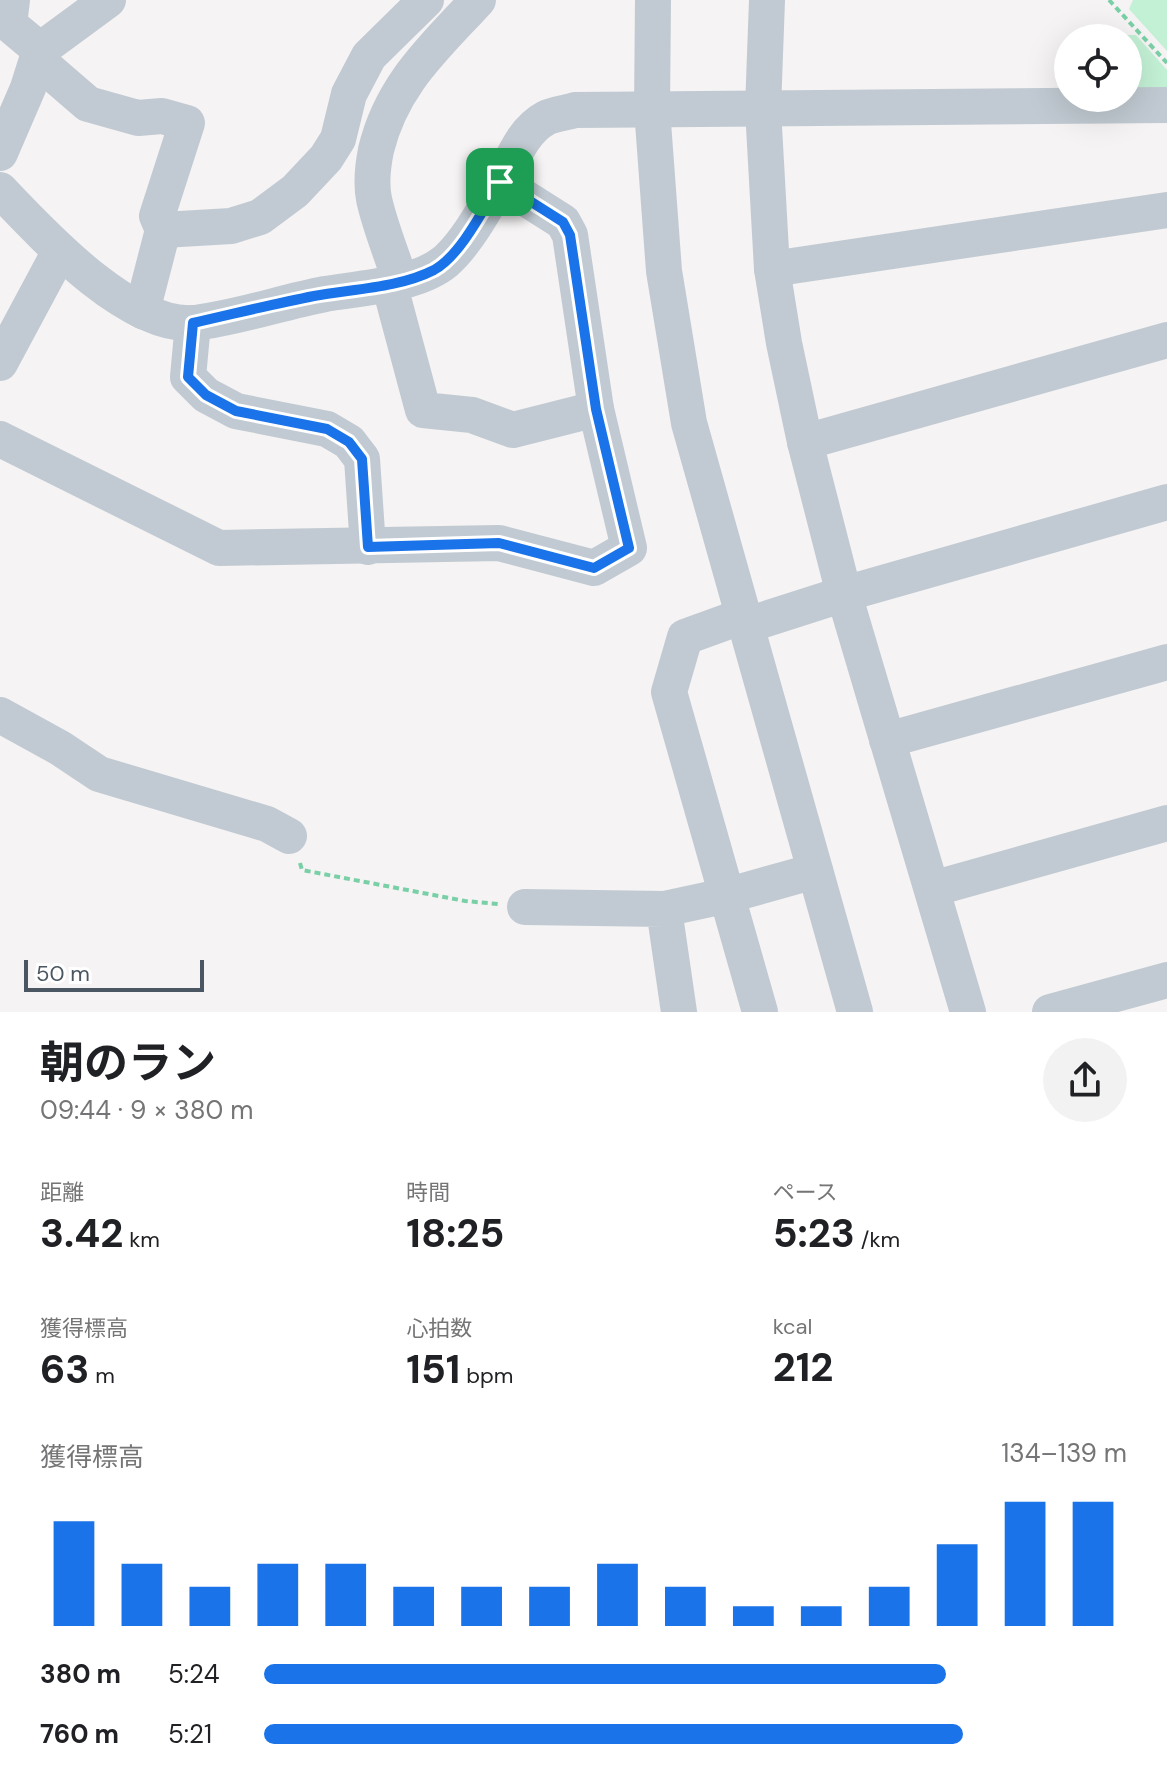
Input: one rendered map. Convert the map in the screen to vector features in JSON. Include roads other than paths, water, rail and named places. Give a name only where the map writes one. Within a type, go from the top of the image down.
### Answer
[{"type":"street","points":[[12,0],[9,24],[88,104],[138,118],[162,116],[187,123],[157,216],[163,230],[142,311]]},
{"type":"street","points":[[0,153],[39,55],[108,0]]},
{"type":"street","points":[[163,230],[231,226],[260,217],[295,191],[326,158],[338,139],[349,94],[369,56],[426,0]]},
{"type":"street","points":[[478,0],[427,55],[395,96],[381,131],[373,164],[373,197],[423,410],[472,415],[513,430],[596,409]]},
{"type":"street","points":[[653,0],[652,109],[664,271],[689,423],[855,1012]]},
{"type":"street","points":[[767,0],[763,109],[772,269],[805,442],[844,594],[968,1012]]},
{"type":"street","points":[[0,190],[59,253],[142,311],[166,320],[193,323],[395,282],[434,270],[463,240],[500,182],[521,141],[546,118],[575,110],[1167,105]]},
{"type":"street","points":[[0,439],[219,548],[499,543],[594,568],[629,548],[596,409],[570,235],[563,222],[500,182]]},
{"type":"street","points":[[772,269],[1167,210]]},
{"type":"street","points":[[0,363],[59,253]]},
{"type":"street","points":[[193,323],[188,377],[206,395],[236,411],[327,429],[349,442],[362,459],[368,547]]},
{"type":"street","points":[[805,442],[1167,340]]},
{"type":"street","points":[[760,1012],[669,692],[685,637],[1167,502]]},
{"type":"street","points":[[887,740],[1167,662]]},
{"type":"street","points":[[0,715],[99,774],[267,824],[289,836]]},
{"type":"street","points":[[932,889],[1167,823]]},
{"type":"street","points":[[525,907],[664,909],[815,871]]},
{"type":"street","points":[[664,909],[679,1012]]},
{"type":"street","points":[[1050,1012],[1167,980]]}]
